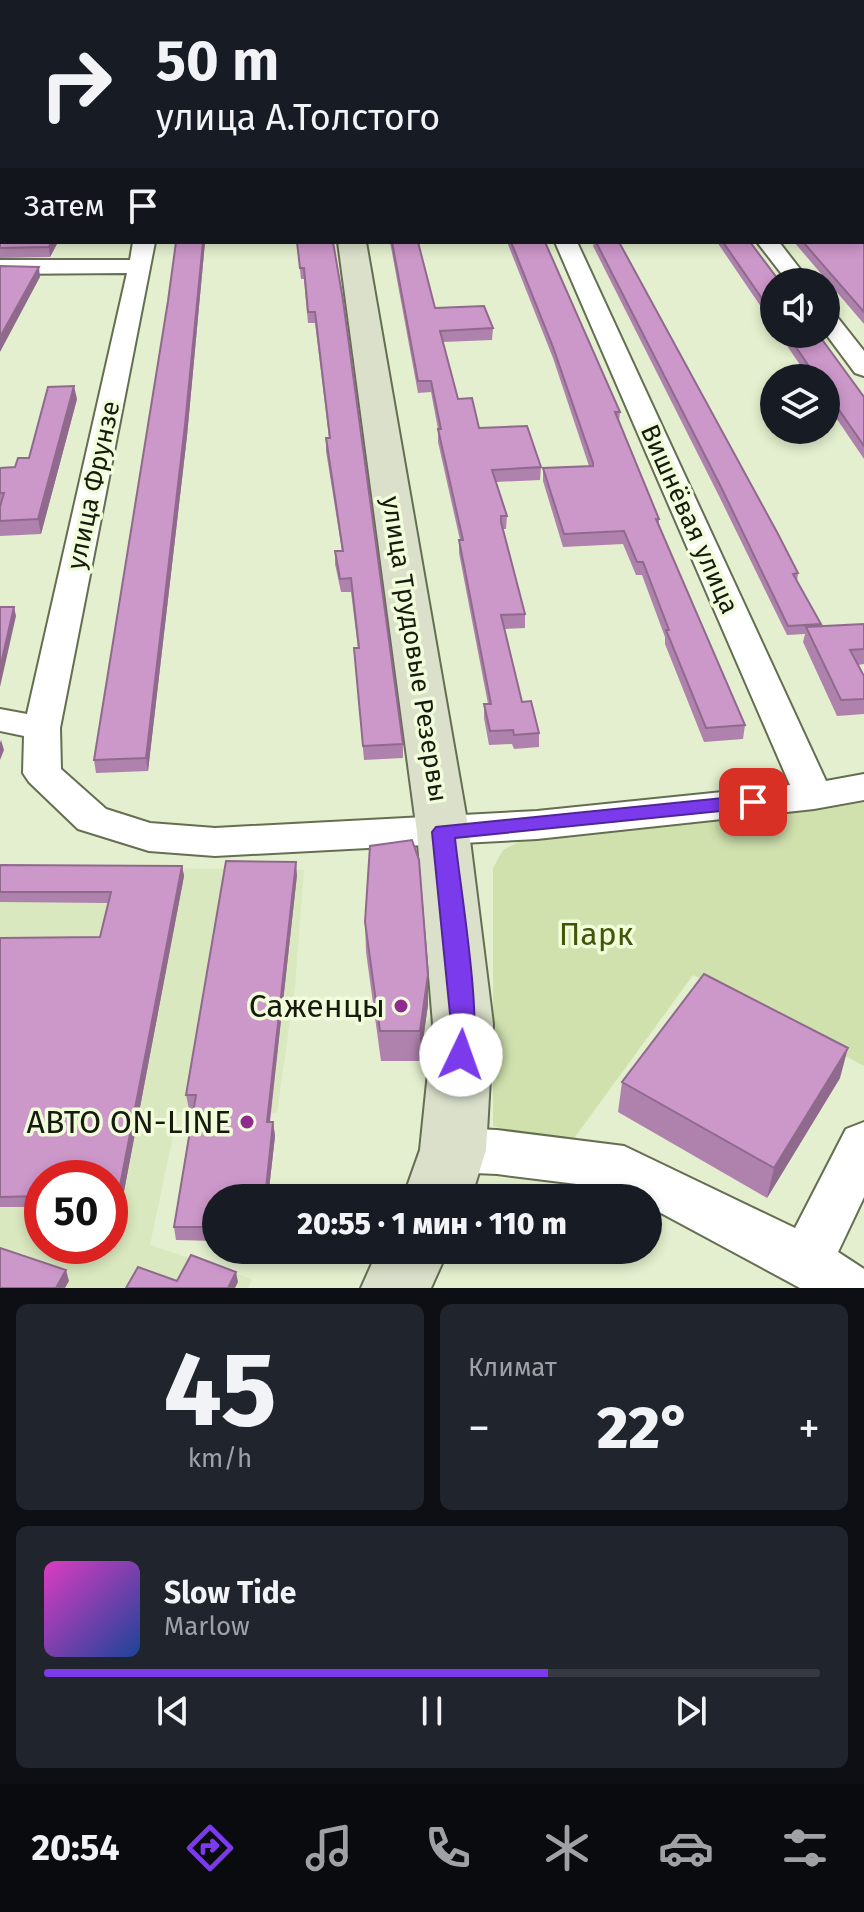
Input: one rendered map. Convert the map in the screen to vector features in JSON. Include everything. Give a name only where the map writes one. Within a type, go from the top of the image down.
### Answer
[{"type":"main road","name":"улица Трудовые Резервы","points":[[352,244],[443,832],[463,1024],[453,1150],[442,1184]]},
{"type":"main road","points":[[396,1288],[407,1264]]},
{"type":"street","name":"Вишнёвая улица","points":[[567,244],[814,796]]},
{"type":"street","points":[[770,244],[788,268]]},
{"type":"street","name":"улица Фрунзе","points":[[142,254],[42,728],[42,773],[92,819],[149,837],[215,842],[443,832],[814,796],[864,787]]},
{"type":"street","points":[[0,267],[142,254]]},
{"type":"street","points":[[840,336],[864,368]]},
{"type":"street","points":[[0,720],[42,728]]},
{"type":"street","points":[[453,1150],[497,1152],[624,1168],[826,1274],[864,1144]]},
{"type":"shaded area","points":[[0,866],[304,870],[295,986],[277,1113],[178,1112],[150,1245],[252,1279],[248,1288],[0,1288]]},
{"type":"green space","name":"Парк","points":[[864,802],[864,1066],[693,975],[567,1148],[493,1126],[493,868],[503,850],[528,837],[821,810]]},
{"type":"building","points":[[0,244],[50,244],[49,247],[0,248]]},
{"type":"building","points":[[176,244],[203,244],[146,758],[94,760]]},
{"type":"building","points":[[297,244],[333,244],[403,744],[363,746],[354,648],[359,648],[351,578],[340,579],[335,551],[343,551],[326,438],[330,438],[315,312],[308,312],[304,268],[300,268]]},
{"type":"building","points":[[392,244],[419,244],[435,308],[484,306],[493,328],[440,331],[458,399],[472,398],[479,428],[527,426],[541,467],[492,470],[507,516],[501,516],[501,522],[525,614],[501,615],[522,702],[531,701],[539,733],[514,735],[513,730],[490,731],[484,704],[491,704],[459,540],[463,540],[438,429],[441,429],[431,381],[418,381]]},
{"type":"building","points":[[512,244],[546,244],[620,412],[615,412],[659,519],[656,519],[745,725],[706,728],[666,630],[669,630],[643,562],[637,562],[624,531],[564,534],[543,468],[593,466],[593,463],[553,347]]},
{"type":"building","points":[[597,244],[620,244],[778,534],[798,573],[793,574],[821,624],[788,626]]},
{"type":"building","points":[[724,244],[752,244],[770,268],[760,268],[760,296]]},
{"type":"building","points":[[805,244],[864,244],[864,312],[840,284],[840,268],[826,268]]},
{"type":"building","points":[[0,266],[39,267],[0,337]]},
{"type":"building","points":[[797,348],[828,348],[840,364],[807,364]]},
{"type":"building","points":[[840,364],[864,397],[864,446],[840,411]]},
{"type":"building","points":[[74,386],[38,519],[0,521],[4,493],[0,493],[0,468],[15,467],[18,458],[29,458],[48,387]]},
{"type":"building","points":[[0,607],[14,607],[0,668]]},
{"type":"building","points":[[864,624],[864,649],[850,650],[864,676],[864,699],[841,700],[806,627]]},
{"type":"building","name":"Саженцы","points":[[412,840],[419,860],[428,975],[420,1031],[380,1031],[365,922],[370,846]]},
{"type":"building","points":[[226,861],[296,862],[267,1122],[273,1122],[266,1184],[202,1184],[202,1227],[174,1227],[196,1095],[186,1095]]},
{"type":"building","points":[[0,865],[182,866],[125,1160],[24,1160],[24,1196],[0,1197],[0,938],[100,937],[111,892],[0,892]]},
{"type":"building","points":[[704,974],[848,1048],[774,1168],[622,1082]]},
{"type":"building","points":[[0,1248],[24,1256],[24,1264],[48,1264],[66,1270],[56,1288],[0,1288]]},
{"type":"building","points":[[191,1255],[202,1259],[202,1264],[215,1264],[236,1272],[228,1288],[126,1288],[138,1267],[177,1281]]},
{"type":"place","name":"Саженцы","points":[[401,1006]]},
{"type":"place","name":"АВТО ON-LINE","points":[[247,1122]]},
{"type":"route","points":[[461,1055],[463,1024],[443,832],[753,802]]}]
